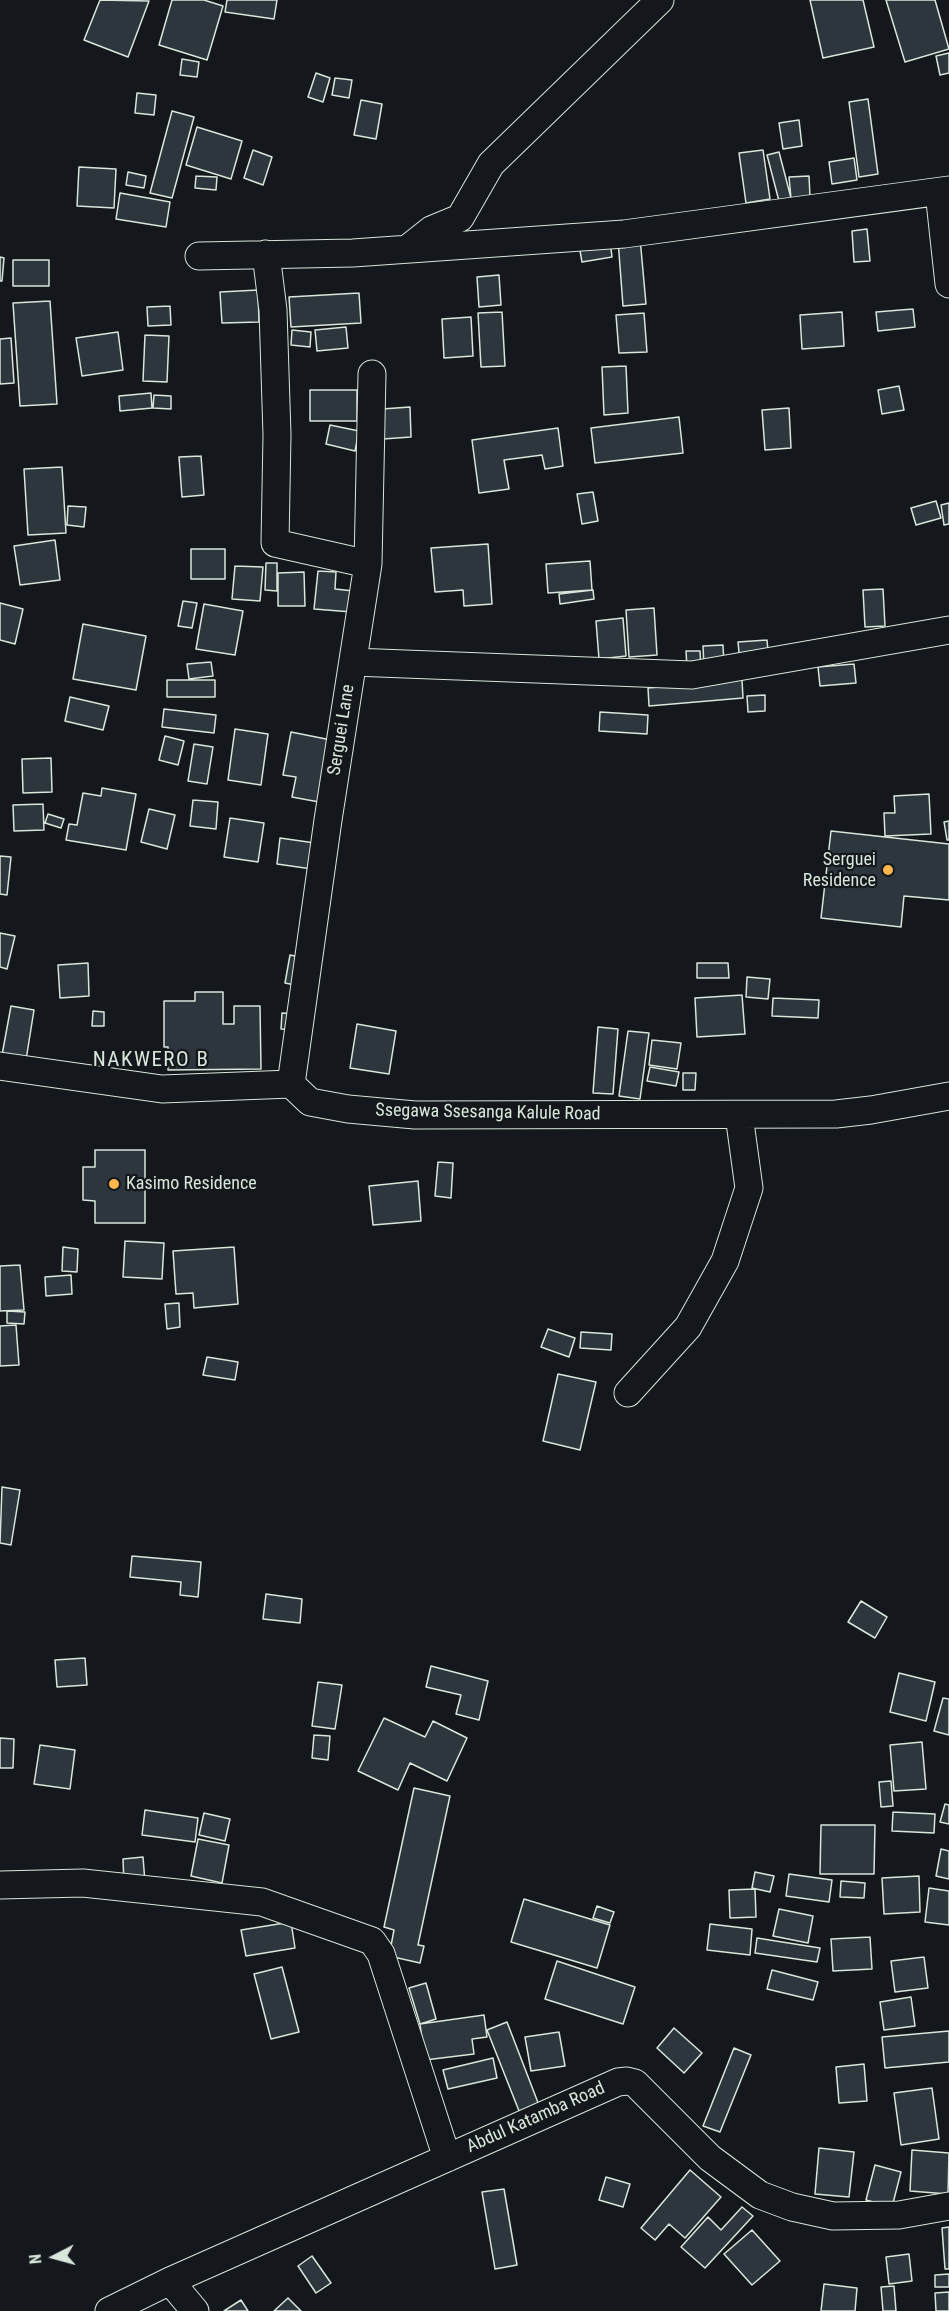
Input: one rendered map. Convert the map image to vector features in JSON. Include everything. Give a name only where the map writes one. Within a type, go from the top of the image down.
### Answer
[{"type":"street","points":[[406,249],[430,230],[460,219],[491,164],[660,0]]},
{"type":"street","points":[[199,256],[406,249],[624,234],[944,191],[949,284]]},
{"type":"street","points":[[266,254],[273,310],[277,435],[275,543],[368,564]]},
{"type":"street","name":"Serguei Lane","points":[[291,1084],[368,564],[372,374]]},
{"type":"street","points":[[353,662],[692,675],[949,630]]},
{"type":"street","points":[[0,1066],[162,1089],[291,1084]]},
{"type":"street","name":"Ssegawa Ssesanga Kalule Road","points":[[291,1084],[310,1102],[348,1109],[415,1115],[836,1114],[949,1096]]},
{"type":"street","points":[[628,1393],[688,1326],[725,1261],[749,1188],[739,1115]]},
{"type":"street","points":[[0,1885],[83,1883],[262,1902],[372,1941],[381,1954],[447,2158]]},
{"type":"street","name":"Abdul Katamba Road","points":[[109,2311],[170,2281],[618,2082],[635,2083],[710,2158],[760,2195],[792,2207],[833,2216],[899,2215],[949,2206]]},
{"type":"street","points":[[170,2281],[195,2311]]},
{"type":"building","points":[[100,0],[149,1],[128,57],[84,40]]},
{"type":"building","points":[[172,0],[204,0],[223,6],[207,60],[159,45]]},
{"type":"building","points":[[227,0],[277,0],[274,19],[225,12]]},
{"type":"building","points":[[810,0],[863,0],[874,47],[823,58]]},
{"type":"building","points":[[886,0],[935,0],[949,49],[905,62]]},
{"type":"building","points":[[949,53],[949,73],[940,75],[936,56]]},
{"type":"building","points":[[182,59],[199,62],[197,77],[180,75]]},
{"type":"building","points":[[316,73],[330,78],[323,102],[308,97]]},
{"type":"building","points":[[335,78],[352,80],[349,98],[332,95]]},
{"type":"building","points":[[137,93],[156,95],[154,115],[135,113]]},
{"type":"building","points":[[868,99],[878,174],[859,177],[849,102]]},
{"type":"building","points":[[361,100],[382,104],[376,139],[354,135]]},
{"type":"building","points":[[172,111],[194,117],[172,198],[150,193]]},
{"type":"building","points":[[799,120],[802,146],[783,149],[779,123]]},
{"type":"building","points":[[197,127],[242,141],[231,179],[186,165]]},
{"type":"building","points":[[253,150],[272,157],[263,185],[244,178]]},
{"type":"building","points":[[763,150],[770,199],[746,203],[739,153]]},
{"type":"building","points":[[779,152],[791,198],[779,201],[767,155]]},
{"type":"building","points":[[854,158],[857,180],[832,184],[829,162]]},
{"type":"building","points":[[79,167],[116,169],[114,208],[77,206]]},
{"type":"building","points":[[128,172],[146,176],[144,188],[126,185]]},
{"type":"building","points":[[196,176],[217,177],[216,190],[195,188]]},
{"type":"building","points":[[809,176],[810,197],[791,198],[789,177]]},
{"type":"building","points":[[120,193],[170,202],[166,227],[116,219]]},
{"type":"building","points":[[867,229],[870,261],[854,262],[852,231]]},
{"type":"building","points":[[640,238],[646,304],[623,306],[618,240]]},
{"type":"building","points":[[610,241],[612,257],[582,262],[579,245]]},
{"type":"building","points":[[0,257],[4,258],[2,281],[0,281]]},
{"type":"building","points":[[13,260],[49,260],[49,286],[13,286]]},
{"type":"building","points":[[499,275],[501,305],[479,307],[477,277]]},
{"type":"building","points":[[258,290],[259,322],[222,323],[220,292]]},
{"type":"building","points":[[359,293],[361,323],[291,327],[289,297]]},
{"type":"building","points":[[50,301],[57,404],[20,406],[13,303]]},
{"type":"building","points":[[170,306],[171,325],[148,326],[147,307]]},
{"type":"building","points":[[913,309],[915,327],[878,331],[876,312]]},
{"type":"building","points":[[502,312],[505,366],[481,367],[478,313]]},
{"type":"building","points":[[842,312],[844,346],[802,349],[800,315]]},
{"type":"building","points":[[644,313],[647,352],[619,353],[616,315]]},
{"type":"building","points":[[471,317],[473,356],[444,358],[442,319]]},
{"type":"building","points":[[346,327],[348,348],[317,351],[315,330]]},
{"type":"building","points":[[292,330],[311,332],[310,347],[291,345]]},
{"type":"building","points":[[118,332],[123,370],[82,376],[76,338]]},
{"type":"building","points":[[145,335],[169,336],[167,382],[143,381]]},
{"type":"building","points":[[11,338],[14,383],[0,384],[0,339]]},
{"type":"building","points":[[626,366],[628,413],[604,415],[602,367]]},
{"type":"building","points":[[899,386],[904,410],[882,414],[878,390]]},
{"type":"building","points":[[310,390],[357,390],[357,421],[310,421]]},
{"type":"building","points":[[151,393],[152,408],[120,411],[119,396]]},
{"type":"building","points":[[154,395],[171,396],[171,409],[153,408]]},
{"type":"building","points":[[410,407],[411,437],[383,439],[382,409]]},
{"type":"building","points":[[789,408],[791,448],[765,450],[762,410]]},
{"type":"building","points":[[679,417],[683,453],[595,463],[591,428]]},
{"type":"building","points":[[330,425],[359,431],[355,451],[326,444]]},
{"type":"building","points":[[558,428],[563,466],[545,469],[542,455],[504,460],[509,489],[479,493],[472,440]]},
{"type":"building","points":[[201,456],[204,495],[182,497],[179,457]]},
{"type":"building","points":[[62,467],[66,533],[28,535],[24,469]]},
{"type":"building","points":[[593,492],[598,521],[582,524],[577,494]]},
{"type":"building","points":[[936,501],[941,518],[916,525],[911,508]]},
{"type":"building","points":[[949,503],[949,524],[944,525],[941,505]]},
{"type":"building","points":[[68,506],[86,507],[84,527],[67,525]]},
{"type":"building","points":[[55,540],[60,580],[20,585],[14,546]]},
{"type":"building","points":[[488,544],[492,604],[464,606],[463,590],[435,592],[431,548]]},
{"type":"building","points":[[191,549],[225,549],[225,579],[191,579]]},
{"type":"building","points":[[590,561],[592,590],[548,593],[546,564]]},
{"type":"building","points":[[266,563],[277,563],[277,591],[265,590]]},
{"type":"building","points":[[235,566],[263,567],[260,601],[232,599]]},
{"type":"building","points":[[318,571],[336,572],[335,589],[354,591],[352,612],[314,609]]},
{"type":"building","points":[[304,572],[305,606],[278,606],[278,573]]},
{"type":"building","points":[[883,589],[885,626],[865,627],[863,590]]},
{"type":"building","points":[[593,590],[594,599],[560,604],[559,594]]},
{"type":"building","points":[[183,601],[197,603],[192,628],[178,626]]},
{"type":"building","points":[[0,603],[23,609],[15,644],[0,640]]},
{"type":"building","points":[[204,604],[243,611],[235,655],[196,649]]},
{"type":"building","points":[[654,608],[657,655],[629,657],[626,610]]},
{"type":"building","points":[[623,618],[626,656],[599,659],[596,621]]},
{"type":"building","points":[[83,624],[146,636],[136,690],[73,679]]},
{"type":"building","points":[[767,640],[769,661],[740,663],[738,642]]},
{"type":"building","points":[[723,645],[724,666],[704,667],[703,646]]},
{"type":"building","points":[[686,651],[700,651],[701,668],[687,668]]},
{"type":"building","points":[[211,662],[213,676],[189,679],[187,664]]},
{"type":"building","points":[[854,664],[856,683],[820,686],[818,667]]},
{"type":"building","points":[[167,680],[215,680],[215,697],[167,697]]},
{"type":"building","points":[[742,680],[743,698],[649,706],[648,688]]},
{"type":"building","points":[[765,695],[765,711],[748,712],[747,696]]},
{"type":"building","points":[[70,697],[109,706],[103,730],[65,721]]},
{"type":"building","points":[[164,709],[216,715],[214,733],[162,727]]},
{"type":"building","points":[[600,712],[648,715],[647,734],[599,731]]},
{"type":"building","points":[[235,729],[268,734],[261,785],[228,780]]},
{"type":"building","points":[[291,732],[331,740],[319,802],[292,797],[296,777],[283,775]]},
{"type":"building","points":[[165,736],[184,741],[178,765],[159,760]]},
{"type":"building","points":[[194,744],[213,747],[207,784],[188,781]]},
{"type":"building","points":[[51,758],[52,792],[23,793],[22,759]]},
{"type":"building","points":[[102,788],[136,794],[126,850],[66,840],[69,824],[77,825],[83,793],[101,796]]},
{"type":"building","points":[[929,794],[931,834],[885,836],[884,813],[895,813],[894,796]]},
{"type":"building","points":[[193,800],[218,802],[216,829],[190,826]]},
{"type":"building","points":[[43,804],[44,830],[14,831],[13,805]]},
{"type":"building","points":[[149,809],[175,815],[167,849],[141,842]]},
{"type":"building","points":[[48,814],[64,819],[61,828],[45,823]]},
{"type":"building","points":[[230,818],[264,823],[258,862],[224,857]]},
{"type":"building","points":[[949,821],[949,840],[947,840],[944,822]]},
{"type":"building","name":"Serguei Residence","points":[[831,831],[949,844],[949,900],[904,896],[901,927],[821,918]]},
{"type":"building","points":[[280,838],[322,844],[319,870],[277,864]]},
{"type":"building","points":[[0,856],[11,857],[7,895],[0,894]]},
{"type":"building","points":[[0,933],[15,936],[7,969],[0,967]]},
{"type":"building","points":[[290,955],[300,957],[295,985],[285,983]]},
{"type":"building","points":[[88,963],[89,996],[60,998],[58,965]]},
{"type":"building","points":[[697,963],[728,963],[729,978],[697,978]]},
{"type":"building","points":[[747,977],[770,979],[768,999],[746,997]]},
{"type":"building","points":[[195,992],[223,992],[223,1024],[234,1024],[234,1006],[260,1006],[261,1069],[168,1070],[168,1047],[164,1047],[164,1001],[195,1001]]},
{"type":"building","points":[[742,995],[745,1034],[697,1037],[695,998]]},
{"type":"building","points":[[773,998],[819,1000],[818,1018],[772,1016]]},
{"type":"building","points":[[11,1006],[34,1010],[26,1060],[2,1055]]},
{"type":"building","points":[[93,1011],[104,1012],[104,1026],[92,1026]]},
{"type":"building","points":[[282,1013],[298,1014],[297,1030],[281,1029]]},
{"type":"building","points":[[357,1024],[396,1031],[389,1074],[350,1068]]},
{"type":"building","points":[[598,1027],[618,1029],[613,1094],[593,1093]]},
{"type":"building","points":[[628,1031],[649,1033],[640,1099],[619,1096]]},
{"type":"building","points":[[652,1040],[681,1043],[677,1069],[649,1065]]},
{"type":"building","points":[[650,1067],[679,1072],[676,1086],[647,1081]]},
{"type":"building","points":[[683,1073],[696,1073],[695,1090],[683,1090]]},
{"type":"building","name":"Kasimo Residence","points":[[95,1150],[145,1150],[145,1223],[95,1223],[95,1201],[83,1200],[83,1167],[95,1167]]},
{"type":"building","points":[[438,1162],[453,1163],[451,1198],[435,1196]]},
{"type":"building","points":[[418,1181],[421,1221],[373,1225],[369,1186]]},
{"type":"building","points":[[125,1241],[164,1243],[162,1279],[123,1277]]},
{"type":"building","points":[[63,1247],[78,1249],[77,1272],[62,1271]]},
{"type":"building","points":[[234,1247],[238,1304],[194,1308],[193,1293],[176,1294],[173,1251]]},
{"type":"building","points":[[20,1265],[24,1310],[0,1311],[0,1266]]},
{"type":"building","points":[[71,1275],[72,1294],[46,1296],[45,1277]]},
{"type":"building","points":[[179,1303],[180,1327],[167,1329],[165,1304]]},
{"type":"building","points":[[7,1311],[25,1312],[24,1324],[7,1323]]},
{"type":"building","points":[[16,1325],[19,1365],[0,1366],[0,1326]]},
{"type":"building","points":[[548,1329],[575,1338],[569,1357],[541,1347]]},
{"type":"building","points":[[581,1332],[612,1334],[611,1350],[580,1348]]},
{"type":"building","points":[[207,1357],[238,1362],[235,1380],[203,1375]]},
{"type":"building","points":[[558,1374],[596,1382],[580,1450],[543,1441]]},
{"type":"building","points":[[2,1487],[20,1490],[11,1545],[0,1543]]},
{"type":"building","points":[[132,1556],[201,1562],[198,1597],[180,1595],[181,1582],[130,1577]]},
{"type":"building","points":[[266,1594],[302,1599],[300,1623],[263,1619]]},
{"type":"building","points":[[861,1601],[887,1617],[875,1638],[848,1622]]},
{"type":"building","points":[[85,1658],[87,1685],[57,1687],[55,1660]]},
{"type":"building","points":[[431,1666],[488,1681],[479,1720],[456,1714],[461,1695],[426,1687]]},
{"type":"building","points":[[899,1673],[935,1682],[926,1721],[890,1712]]},
{"type":"building","points":[[318,1682],[342,1685],[335,1729],[312,1726]]},
{"type":"building","points":[[943,1698],[949,1699],[949,1735],[934,1731]]},
{"type":"building","points":[[384,1718],[425,1737],[433,1721],[467,1738],[447,1781],[410,1763],[398,1790],[358,1771]]},
{"type":"building","points":[[314,1735],[330,1736],[328,1760],[312,1758]]},
{"type":"building","points":[[0,1738],[14,1739],[13,1768],[0,1768]]},
{"type":"building","points":[[922,1742],[926,1789],[894,1791],[890,1745]]},
{"type":"building","points":[[40,1745],[75,1750],[70,1789],[34,1784]]},
{"type":"building","points":[[891,1781],[893,1806],[881,1807],[879,1782]]},
{"type":"building","points":[[414,1788],[450,1796],[418,1945],[424,1946],[420,1963],[389,1956],[394,1930],[384,1927]]},
{"type":"building","points":[[945,1804],[949,1805],[949,1824],[940,1822]]},
{"type":"building","points":[[145,1810],[198,1818],[195,1842],[142,1835]]},
{"type":"building","points":[[893,1812],[935,1814],[934,1833],[892,1831]]},
{"type":"building","points":[[204,1813],[230,1819],[225,1841],[199,1835]]},
{"type":"building","points":[[821,1825],[875,1825],[874,1874],[820,1874]]},
{"type":"building","points":[[198,1839],[229,1845],[222,1883],[191,1876]]},
{"type":"building","points":[[941,1849],[949,1851],[949,1879],[936,1876]]},
{"type":"building","points":[[143,1857],[145,1882],[124,1884],[123,1859]]},
{"type":"building","points":[[755,1872],[774,1876],[770,1892],[752,1888]]},
{"type":"building","points":[[789,1874],[832,1880],[829,1902],[786,1896]]},
{"type":"building","points":[[919,1876],[920,1912],[884,1914],[882,1878]]},
{"type":"building","points":[[841,1881],[865,1883],[864,1898],[840,1897]]},
{"type":"building","points":[[929,1888],[949,1891],[949,1925],[925,1922]]},
{"type":"building","points":[[755,1889],[756,1917],[730,1918],[729,1890]]},
{"type":"building","points":[[524,1899],[610,1925],[597,1968],[511,1942]]},
{"type":"building","points":[[597,1906],[614,1912],[610,1923],[593,1918]]},
{"type":"building","points":[[779,1909],[813,1916],[808,1943],[773,1936]]},
{"type":"building","points":[[291,1922],[295,1948],[246,1956],[241,1930]]},
{"type":"building","points":[[710,1924],[752,1929],[750,1955],[707,1950]]},
{"type":"building","points":[[870,1937],[872,1969],[833,1971],[831,1939]]},
{"type":"building","points":[[757,1938],[820,1948],[817,1962],[755,1953]]},
{"type":"building","points":[[924,1957],[928,1988],[895,1992],[891,1961]]},
{"type":"building","points":[[557,1961],[635,1987],[623,2024],[545,1999]]},
{"type":"building","points":[[282,1967],[299,2032],[271,2039],[254,1974]]},
{"type":"building","points":[[772,1970],[818,1982],[813,2000],[767,1989]]},
{"type":"building","points":[[426,1983],[436,2019],[420,2024],[409,1988]]},
{"type":"building","points":[[911,1997],[915,2026],[884,2030],[880,2002]]},
{"type":"building","points":[[484,2015],[487,2037],[472,2039],[474,2054],[425,2060],[420,2024]]},
{"type":"building","points":[[507,2022],[542,2113],[523,2121],[487,2030]]},
{"type":"building","points":[[674,2028],[702,2053],[684,2073],[657,2048]]},
{"type":"building","points":[[949,2031],[949,2062],[885,2068],[882,2037]]},
{"type":"building","points":[[559,2032],[565,2066],[531,2071],[525,2037]]},
{"type":"building","points":[[734,2048],[751,2055],[720,2132],[703,2126]]},
{"type":"building","points":[[493,2058],[497,2078],[448,2089],[443,2070]]},
{"type":"building","points":[[864,2064],[867,2101],[839,2103],[836,2067]]},
{"type":"building","points":[[932,2088],[939,2139],[901,2145],[894,2093]]},
{"type":"building","points":[[819,2148],[854,2152],[849,2197],[815,2194]]},
{"type":"building","points":[[912,2150],[949,2153],[948,2194],[910,2191]]},
{"type":"building","points":[[875,2165],[901,2172],[892,2207],[866,2200]]},
{"type":"building","points":[[690,2170],[721,2197],[685,2238],[669,2224],[655,2240],[641,2228]]},
{"type":"building","points":[[606,2177],[630,2184],[623,2207],[599,2200]]},
{"type":"building","points":[[504,2189],[517,2265],[495,2269],[482,2192]]},
{"type":"building","points":[[742,2207],[753,2216],[705,2268],[681,2247],[708,2217],[721,2230]]},
{"type":"building","points":[[949,2227],[949,2269],[945,2269],[942,2228]]},
{"type":"building","points":[[752,2230],[780,2261],[752,2285],[724,2254]]},
{"type":"building","points":[[909,2254],[912,2281],[889,2284],[886,2257]]},
{"type":"building","points":[[312,2256],[331,2283],[316,2293],[298,2266]]},
{"type":"building","points":[[949,2274],[949,2287],[935,2287],[935,2275]]},
{"type":"building","points":[[824,2284],[857,2288],[855,2311],[821,2311]]},
{"type":"building","points":[[894,2286],[896,2311],[883,2311],[881,2287]]},
{"type":"building","points":[[949,2292],[949,2311],[936,2311],[935,2293]]},
{"type":"building","points":[[288,2298],[301,2311],[274,2311]]},
{"type":"building","points":[[241,2300],[248,2311],[224,2311]]},
{"type":"place","name":"Serguei Residence","points":[[888,870]]},
{"type":"place","name":"Kasimo Residence","points":[[114,1184]]},
{"type":"district","name":"NAKWERO B","points":[[151,1061]]}]
